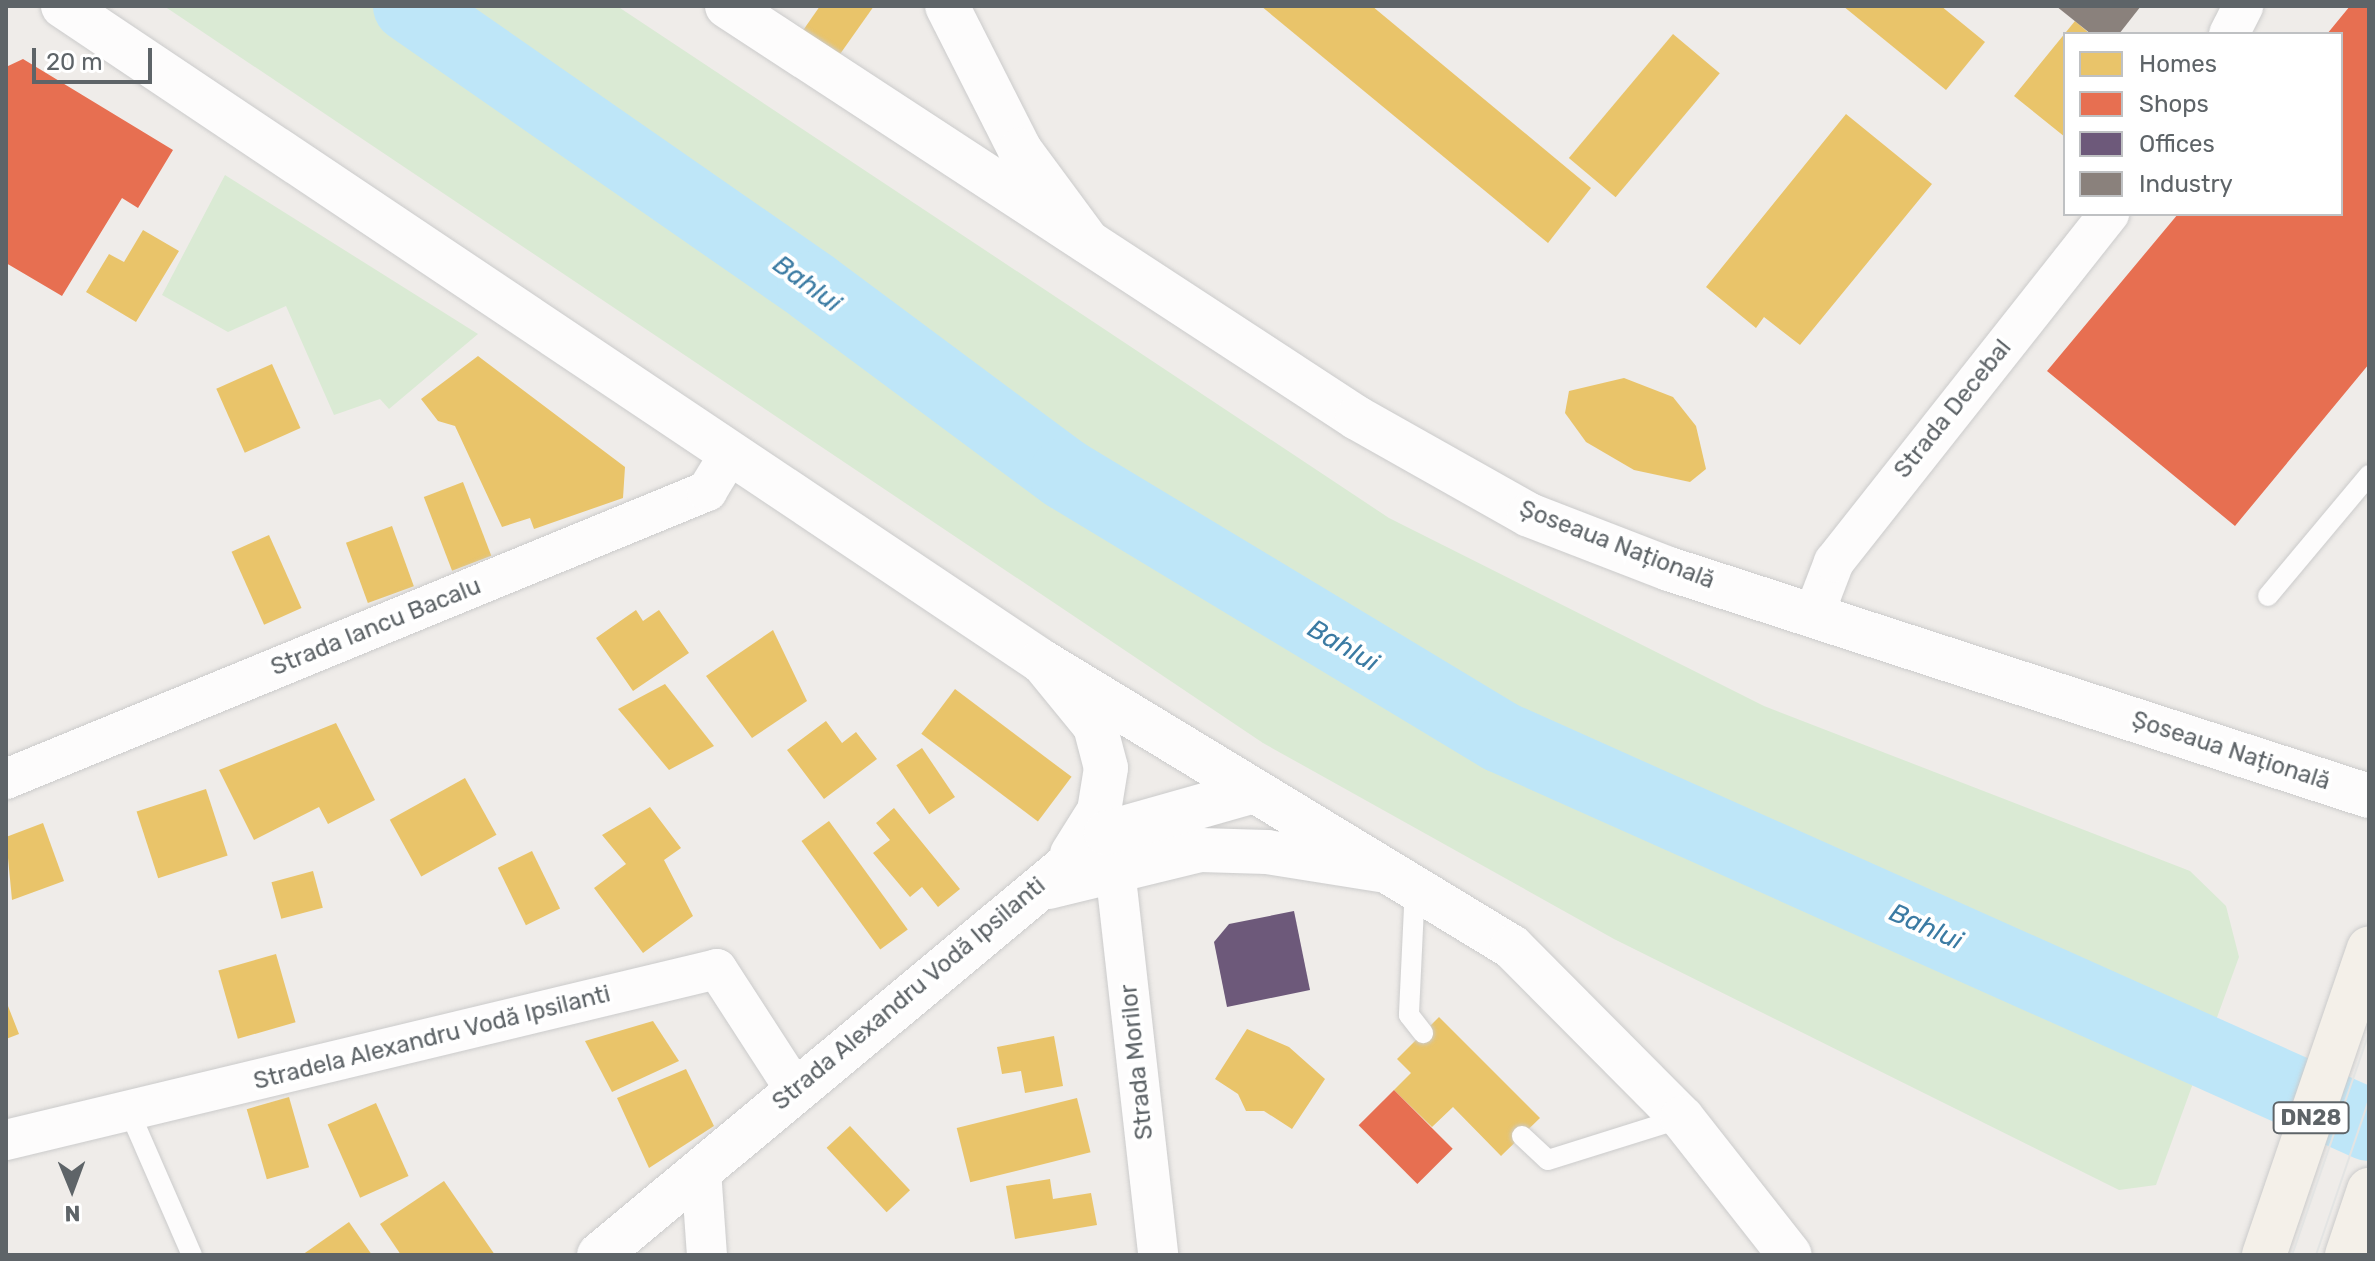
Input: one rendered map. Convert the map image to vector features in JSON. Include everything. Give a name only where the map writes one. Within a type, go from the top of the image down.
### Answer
[{"type":"main road","points":[[63,6],[729,455],[1041,661],[1251,792],[1403,879],[1512,947],[1682,1118],[1790,1255]]},
{"type":"main road","points":[[727,6],[1091,247]]},
{"type":"main road","name":"Șoseaua Națională","points":[[947,6],[1020,150],[1091,247],[1357,418],[1529,515],[1814,614],[2369,796]]},
{"type":"main road","points":[[1041,661],[1095,726],[1106,768],[1099,811],[1068,861]]},
{"type":"main road","name":"Strada Alexandru Vodă Ipsilanti","points":[[599,1255],[1031,891],[1106,833],[1251,792]]},
{"type":"main road","points":[[1031,891],[1200,850],[1267,852],[1403,879]]},
{"type":"main road","name":"DN28","points":[[2264,1255],[2363,964]]},
{"type":"main road","points":[[2347,1255],[2369,1190]]},
{"type":"street","points":[[2230,32],[2243,6]]},
{"type":"street","name":"Strada Decebal","points":[[1814,614],[1834,562],[2107,216]]},
{"type":"street","name":"Strada Iancu Bacalu","points":[[6,779],[707,491],[729,455]]},
{"type":"street","name":"Strada Morilor","points":[[1115,869],[1158,1255]]},
{"type":"street","name":"Stradela Alexandru Vodă Ipsilanti","points":[[6,1140],[717,969],[796,1091]]},
{"type":"street","points":[[701,1170],[707,1255]]},
{"type":"lane","points":[[2268,596],[2369,475]]},
{"type":"lane","points":[[1403,879],[1409,1015],[1423,1033]]},
{"type":"lane","points":[[129,1111],[192,1255]]},
{"type":"lane","points":[[1522,1136],[1548,1160],[1682,1118]]},
{"type":"green space","points":[[164,6],[617,6],[1389,518],[1764,706],[2190,871],[2226,906],[2239,957],[2156,1185],[2119,1190],[1614,939],[1263,743]]},
{"type":"green space","points":[[225,175],[478,334],[389,409],[380,399],[334,415],[286,306],[228,332],[162,295]]},
{"type":"building: Homes","points":[[820,6],[874,6],[833,64],[797,39]]},
{"type":"building: Homes","points":[[1261,6],[1372,6],[1591,188],[1548,243]]},
{"type":"building: Homes","points":[[1843,6],[1941,6],[1985,42],[1946,90]]},
{"type":"building: Homes","points":[[2075,21],[2088,32],[2066,32]]},
{"type":"building: Homes","points":[[1673,34],[1720,73],[1616,197],[1569,158]]},
{"type":"building: Homes","points":[[2063,36],[2063,135],[2014,96]]},
{"type":"building: Homes","points":[[1846,114],[1932,184],[1800,345],[1764,317],[1756,328],[1706,287]]},
{"type":"building: Homes","points":[[143,230],[179,251],[136,322],[86,292],[109,254],[124,262]]},
{"type":"building: Homes","points":[[478,356],[625,467],[623,498],[534,529],[530,518],[502,527],[455,426],[438,421],[421,399]]},
{"type":"building: Homes","points":[[272,364],[300,428],[245,453],[216,389]]},
{"type":"building: Homes","points":[[1624,378],[1673,397],[1696,426],[1706,469],[1690,482],[1634,470],[1586,442],[1565,413],[1569,391]]},
{"type":"building: Homes","points":[[463,482],[491,556],[452,571],[424,497]]},
{"type":"building: Homes","points":[[392,526],[414,586],[368,603],[346,543]]},
{"type":"building: Homes","points":[[269,535],[302,608],[264,625],[232,552]]},
{"type":"building: Homes","points":[[636,610],[643,621],[659,610],[689,653],[633,691],[596,638]]},
{"type":"building: Homes","points":[[773,630],[807,701],[752,738],[706,676]]},
{"type":"building: Homes","points":[[665,684],[714,746],[669,770],[618,709]]},
{"type":"building: Homes","points":[[955,689],[1072,777],[1038,822],[921,734]]},
{"type":"building: Homes","points":[[826,721],[842,743],[856,732],[877,759],[824,799],[787,750]]},
{"type":"building: Homes","points":[[336,723],[375,800],[328,824],[319,807],[254,840],[219,770]]},
{"type":"building: Homes","points":[[922,748],[955,797],[929,814],[896,765]]},
{"type":"building: Homes","points":[[465,778],[497,835],[421,877],[390,820]]},
{"type":"building: Homes","points":[[206,789],[228,856],[158,878],[137,812]]},
{"type":"building: Homes","points":[[650,807],[681,848],[664,860],[693,916],[643,953],[594,888],[626,864],[602,835]]},
{"type":"building: Homes","points":[[894,808],[960,889],[938,907],[922,887],[910,897],[873,853],[890,840],[876,823]]},
{"type":"building: Homes","points":[[829,821],[908,929],[880,949],[801,841]]},
{"type":"building: Homes","points":[[43,823],[64,881],[12,900],[6,837]]},
{"type":"building: Homes","points":[[532,851],[560,909],[526,925],[498,868]]},
{"type":"building: Homes","points":[[313,871],[323,908],[281,919],[271,882]]},
{"type":"building: Homes","points":[[276,954],[296,1022],[238,1039],[218,971]]},
{"type":"building: Homes","points":[[6,1001],[19,1034],[6,1039]]},
{"type":"building: Homes","points":[[1439,1017],[1540,1118],[1501,1156],[1453,1107],[1432,1127],[1394,1090],[1411,1073],[1397,1059]]},
{"type":"building: Homes","points":[[653,1021],[679,1061],[612,1092],[585,1041]]},
{"type":"building: Homes","points":[[1247,1029],[1289,1047],[1325,1079],[1292,1129],[1264,1111],[1246,1111],[1238,1094],[1215,1079]]},
{"type":"building: Homes","points":[[1054,1036],[1063,1086],[1025,1093],[1021,1071],[1002,1074],[997,1047]]},
{"type":"building: Homes","points":[[686,1069],[714,1126],[649,1168],[617,1098]]},
{"type":"building: Homes","points":[[289,1097],[309,1167],[267,1179],[247,1109]]},
{"type":"building: Homes","points":[[1077,1098],[1091,1152],[970,1182],[957,1128]]},
{"type":"building: Homes","points":[[376,1103],[409,1176],[360,1198],[328,1125]]},
{"type":"building: Homes","points":[[850,1126],[910,1190],[887,1212],[827,1148]]},
{"type":"building: Homes","points":[[1050,1179],[1053,1199],[1091,1193],[1097,1225],[1015,1239],[1006,1186]]},
{"type":"building: Homes","points":[[444,1181],[495,1255],[401,1255],[380,1224]]},
{"type":"building: Homes","points":[[349,1222],[372,1255],[302,1255]]},
{"type":"building: Shops","points":[[2350,6],[2369,6],[2369,364],[2235,526],[2047,371],[2176,216],[2343,216],[2343,32],[2329,32]]},
{"type":"building: Shops","points":[[23,59],[173,150],[138,208],[122,198],[62,296],[6,263],[6,67]]},
{"type":"building: Shops","points":[[1394,1090],[1453,1149],[1417,1184],[1359,1125]]},
{"type":"building: Offices","points":[[1294,911],[1310,990],[1227,1007],[1214,942],[1229,924]]},
{"type":"building: Industry","points":[[2056,6],[2141,6],[2121,32],[2088,32]]},
{"type":"waterway","name":"Bahlui","points":[[409,6],[813,287],[1065,474],[1501,737],[2369,1125]]},
{"type":"tram line","points":[[2292,1255],[2369,1033]]},
{"type":"tram line","points":[[2316,1255],[2369,1099]]}]
